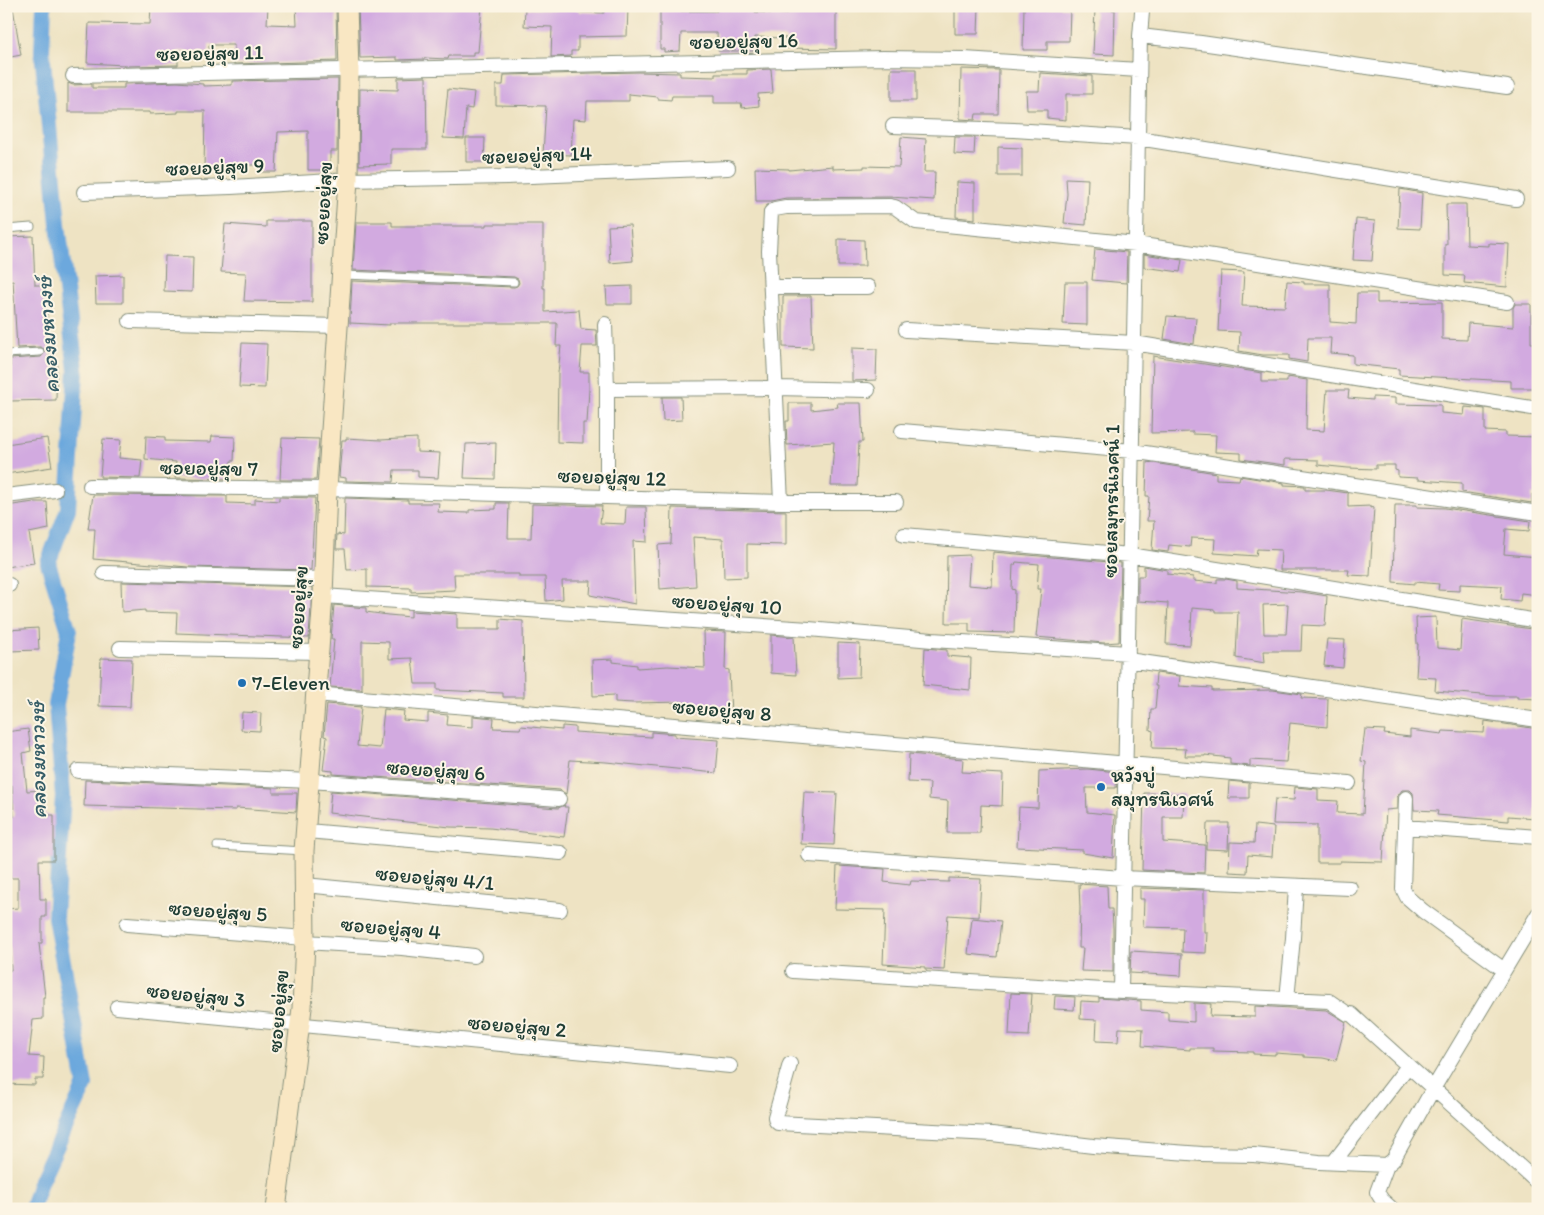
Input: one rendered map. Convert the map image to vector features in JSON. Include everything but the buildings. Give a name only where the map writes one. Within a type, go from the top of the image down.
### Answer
[{"type":"street","name":"ซอยอยู่สุข","points":[[276,1209],[301,1026],[305,940],[304,851],[323,588],[327,490],[348,180],[349,70],[347,6]]},
{"type":"street","name":"ซอยสมุทรนิเวศน์ 1","points":[[1121,990],[1139,70],[1142,12]]},
{"type":"street","points":[[1140,36],[1202,43],[1507,87]]},
{"type":"street","name":"ซอยอยู่สุข 16","points":[[349,70],[883,58],[964,59],[1139,70]]},
{"type":"street","name":"ซอยอยู่สุข 11","points":[[73,76],[349,70]]},
{"type":"street","points":[[893,126],[1014,130],[1138,138],[1516,199]]},
{"type":"street","name":"ซอยอยู่สุข 14","points":[[348,180],[728,168]]},
{"type":"street","name":"ซอยอยู่สุข 9","points":[[84,192],[231,187],[348,180]]},
{"type":"street","points":[[781,502],[769,225],[771,212],[775,209],[786,207],[890,206],[895,207],[916,222],[1136,244],[1507,302]]},
{"type":"street","points":[[771,287],[868,287]]},
{"type":"street","points":[[130,321],[338,326]]},
{"type":"street","points":[[605,324],[608,497]]},
{"type":"street","points":[[906,330],[1134,343],[1538,408]]},
{"type":"street","points":[[607,389],[776,388],[868,390]]},
{"type":"street","points":[[902,431],[1132,451],[1538,513]]},
{"type":"street","name":"ซอยอยู่สุข 7","points":[[90,486],[327,490]]},
{"type":"street","points":[[6,496],[54,490]]},
{"type":"street","name":"ซอยอยู่สุข 12","points":[[327,490],[781,502],[896,502]]},
{"type":"street","points":[[904,535],[1130,555],[1538,621]]},
{"type":"street","name":"ซอยอยู่สุข 10","points":[[104,572],[323,588],[1128,657],[1538,720]]},
{"type":"street","points":[[120,648],[318,652]]},
{"type":"street","name":"ซอยอยู่สุข 8","points":[[314,694],[1349,783]]},
{"type":"street","name":"ซอยอยู่สุข 6","points":[[78,771],[310,781],[559,799]]},
{"type":"street","points":[[1406,798],[1403,889],[1407,897],[1423,911],[1504,970]]},
{"type":"street","points":[[1405,827],[1538,837]]},
{"type":"street","points":[[306,831],[560,853]]},
{"type":"street","points":[[810,855],[1123,878],[1350,888]]},
{"type":"street","name":"ซอยอยู่สุข 4/1","points":[[305,885],[560,910]]},
{"type":"street","points":[[1287,999],[1294,938],[1296,886]]},
{"type":"street","points":[[1392,1209],[1382,1200],[1378,1192],[1387,1165],[1393,1160],[1433,1089],[1536,920]]},
{"type":"street","name":"ซอยอยู่สุข 5","points":[[127,924],[305,940]]},
{"type":"street","name":"ซอยอยู่สุข 4","points":[[305,940],[474,956]]},
{"type":"street","points":[[793,971],[1329,1001],[1348,1014],[1351,1014],[1538,1183]]},
{"type":"street","name":"ซอยอยู่สุข 3","points":[[117,1007],[301,1026]]},
{"type":"street","name":"ซอยอยู่สุข 2","points":[[301,1026],[730,1066]]},
{"type":"street","points":[[790,1064],[775,1117],[778,1123],[992,1134],[1093,1146],[1387,1165]]},
{"type":"street","points":[[1333,1162],[1408,1066]]},
{"type":"lane","points":[[6,229],[31,227]]},
{"type":"lane","points":[[341,275],[514,282]]},
{"type":"lane","points":[[6,354],[40,352]]},
{"type":"lane","points":[[217,846],[304,851]]},
{"type":"waterway","name":"คลองมหาวงษ์","points":[[32,1209],[40,1182],[85,1085],[55,917],[63,796],[56,705],[69,631],[48,563],[68,509],[76,370],[58,224],[42,50],[44,6]]},
{"type":"place","name":"7-Eleven","points":[[242,683]]},
{"type":"place","name":"หวังบู่ สมุทรนิเวศน์","points":[[1101,787]]}]
